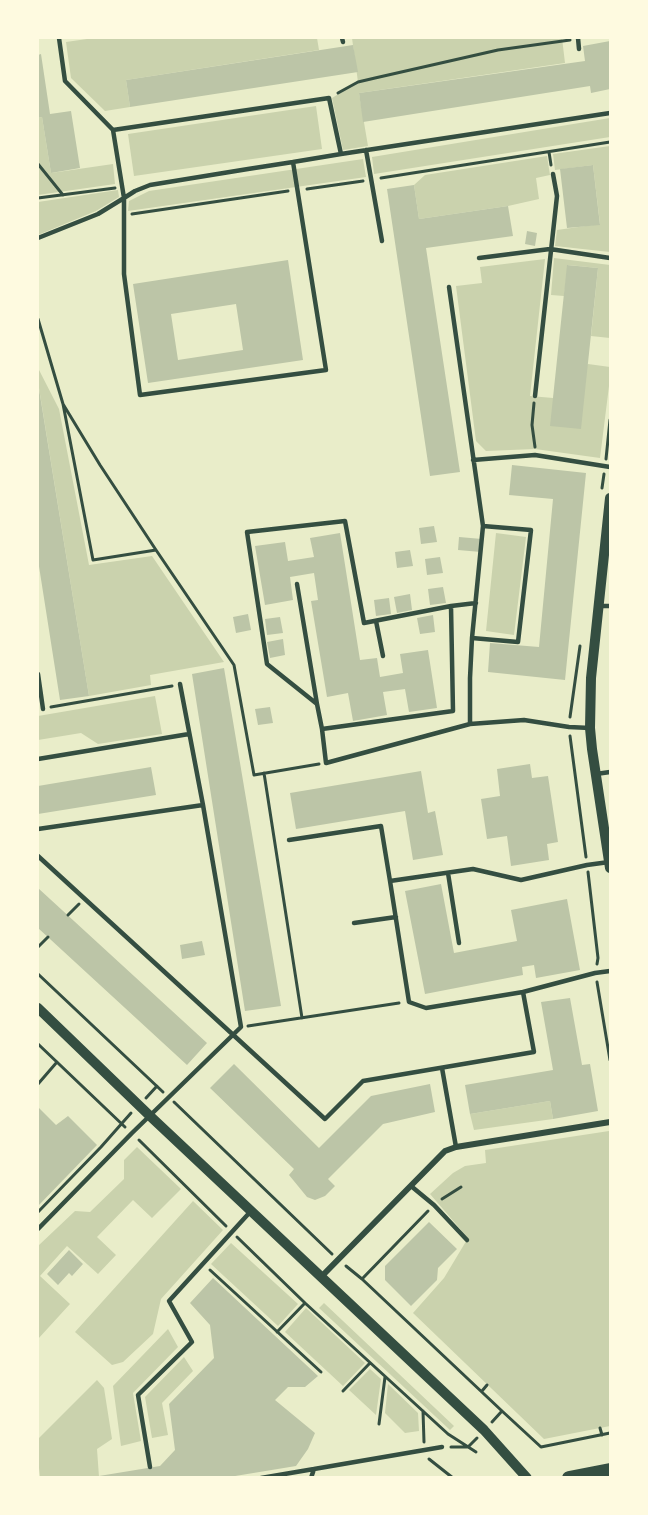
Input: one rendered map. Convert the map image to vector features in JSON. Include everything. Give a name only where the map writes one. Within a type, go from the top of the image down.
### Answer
[{"type":"main road","points":[[569,1478],[610,1470]]},
{"type":"street","points":[[610,498],[591,678],[590,728],[610,865]]},
{"type":"street","points":[[38,1008],[484,1430],[527,1478]]},
{"type":"street","points":[[321,1277],[445,1151],[456,1147],[610,1122]]},
{"type":"lane","points":[[58,38],[65,81],[113,130],[124,198],[124,274],[140,395],[326,370],[293,162]]},
{"type":"lane","points":[[578,38],[579,49]]},
{"type":"lane","points":[[113,130],[330,98],[341,154]]},
{"type":"lane","points":[[38,238],[98,214],[135,191],[150,185],[610,113]]},
{"type":"lane","points":[[366,150],[382,241]]},
{"type":"lane","points":[[535,396],[557,196],[553,174]]},
{"type":"lane","points":[[478,258],[550,249],[610,258]]},
{"type":"lane","points":[[449,287],[483,526],[472,638],[470,724]]},
{"type":"lane","points":[[473,460],[535,455],[610,467]]},
{"type":"lane","points":[[316,704],[267,664],[247,532],[345,521],[364,623],[476,603]]},
{"type":"lane","points":[[472,638],[518,642],[531,530],[483,526]]},
{"type":"lane","points":[[297,584],[326,763],[470,724],[524,720],[590,728]]},
{"type":"lane","points":[[322,729],[453,711],[451,606]]},
{"type":"lane","points":[[598,606],[610,606]]},
{"type":"lane","points":[[376,621],[383,656]]},
{"type":"lane","points":[[38,674],[44,709]]},
{"type":"lane","points":[[38,1229],[241,1027],[180,684]]},
{"type":"lane","points":[[38,759],[189,734]]},
{"type":"lane","points":[[596,774],[610,772]]},
{"type":"lane","points":[[38,829],[203,805]]},
{"type":"lane","points":[[289,840],[381,826],[409,1002],[426,1008],[523,992],[610,971]]},
{"type":"lane","points":[[38,856],[326,1119],[363,1082],[534,1052],[523,992]]},
{"type":"lane","points":[[390,881],[473,869],[521,880],[587,865],[610,865]]},
{"type":"lane","points":[[448,873],[459,943]]},
{"type":"lane","points":[[354,923],[396,917]]},
{"type":"lane","points":[[442,1068],[456,1147]]},
{"type":"lane","points":[[411,1186],[434,1205],[467,1240]]},
{"type":"lane","points":[[150,1467],[138,1395],[192,1342],[169,1301],[251,1211]]},
{"type":"lane","points":[[261,1478],[442,1447]]},
{"type":"lane","points":[[311,1478],[314,1469]]},
{"type":"path","points":[[330,98],[358,82],[498,50],[578,38]]},
{"type":"path","points":[[549,152],[553,174]]},
{"type":"path","points":[[38,164],[63,195]]},
{"type":"path","points":[[38,198],[122,187]]},
{"type":"path","points":[[38,319],[63,404],[93,560],[156,550]]},
{"type":"path","points":[[535,396],[532,425],[535,455]]},
{"type":"path","points":[[63,404],[100,465],[234,665],[254,775],[326,763]]},
{"type":"path","points":[[44,709],[180,684]]},
{"type":"path","points":[[264,773],[302,1018]]},
{"type":"path","points":[[68,915],[84,899]]},
{"type":"path","points":[[38,947],[48,937]]},
{"type":"path","points":[[38,974],[339,1260],[541,1447],[610,1433]]},
{"type":"path","points":[[241,1027],[409,1002]]},
{"type":"path","points":[[38,1044],[305,1303],[448,1434],[476,1452]]},
{"type":"path","points":[[38,1084],[57,1062]]},
{"type":"path","points":[[38,1212],[121,1123]]},
{"type":"path","points":[[362,1279],[434,1205],[461,1187]]},
{"type":"path","points":[[204,1264],[321,1372]]},
{"type":"path","points":[[277,1332],[305,1303]]},
{"type":"path","points":[[343,1391],[370,1363]]},
{"type":"path","points":[[380,1424],[385,1377]]},
{"type":"path","points":[[482,1391],[487,1385]]},
{"type":"path","points":[[423,1411],[425,1456],[453,1478]]},
{"type":"path","points":[[442,1447],[468,1447],[502,1411]]},
{"type":"path","points":[[600,1428],[602,1435]]},
{"type":"green space","points":[[94,38],[317,38],[319,50],[126,80],[130,107],[105,111],[71,78],[66,42]]},
{"type":"green space","points":[[352,38],[562,38],[565,63],[359,93],[368,146],[343,150],[332,98],[358,82]]},
{"type":"green space","points":[[316,106],[322,149],[134,176],[128,134]]},
{"type":"green space","points":[[42,117],[51,173],[113,164],[115,184],[38,195],[38,118]]},
{"type":"green space","points":[[610,118],[610,137],[374,174],[372,157]]},
{"type":"green space","points":[[610,146],[610,252],[555,246],[557,230],[600,224],[593,165],[555,170],[553,154]]},
{"type":"green space","points":[[547,156],[550,175],[536,178],[539,199],[508,206],[419,219],[414,185],[425,175]]},
{"type":"green space","points":[[363,159],[366,177],[128,211],[129,201],[149,191]]},
{"type":"green space","points":[[118,190],[119,197],[96,211],[38,235],[38,202]]},
{"type":"green space","points":[[554,258],[610,265],[610,338],[591,336],[598,268],[568,265],[564,296],[551,295]]},
{"type":"green space","points":[[545,259],[530,396],[553,398],[588,364],[610,367],[600,458],[535,449],[486,451],[476,441],[456,286],[482,283],[480,267]]},
{"type":"green space","points":[[38,368],[59,409],[89,565],[152,556],[224,662],[150,675],[151,685],[89,696],[38,382]]},
{"type":"green space","points":[[496,533],[526,537],[514,635],[486,631]]},
{"type":"green space","points":[[155,696],[162,734],[98,744],[81,733],[38,740],[38,716]]},
{"type":"green space","points":[[550,1101],[553,1119],[474,1130],[470,1114]]},
{"type":"green space","points":[[609,1131],[610,1426],[544,1439],[413,1313],[444,1278],[468,1238],[430,1194],[453,1173],[465,1166],[486,1163],[485,1150]]},
{"type":"green space","points":[[137,1147],[181,1189],[152,1218],[133,1200],[97,1237],[116,1255],[98,1274],[67,1246],[40,1276],[70,1304],[38,1339],[38,1246],[75,1211],[90,1212],[124,1179],[124,1160]]},
{"type":"green space","points":[[193,1201],[223,1230],[161,1299],[153,1334],[123,1362],[112,1365],[75,1332]]},
{"type":"green space","points":[[231,1243],[298,1304],[278,1326],[211,1264]]},
{"type":"green space","points":[[324,1303],[454,1426],[450,1430],[319,1308]]},
{"type":"green space","points":[[306,1308],[365,1363],[343,1386],[285,1332]]},
{"type":"green space","points":[[168,1329],[178,1347],[133,1393],[141,1441],[121,1446],[113,1386]]},
{"type":"green space","points":[[184,1357],[193,1371],[162,1403],[168,1435],[152,1438],[145,1397]]},
{"type":"green space","points":[[370,1369],[381,1379],[376,1415],[349,1390]]},
{"type":"green space","points":[[97,1380],[104,1388],[112,1439],[97,1449],[99,1477],[40,1477],[38,1439]]},
{"type":"green space","points":[[388,1384],[418,1413],[419,1431],[405,1433],[385,1413]]},
{"type":"building","points":[[610,41],[610,89],[591,93],[590,86],[363,122],[359,93],[585,61],[583,46]]},
{"type":"building","points":[[353,45],[358,72],[130,107],[126,80]]},
{"type":"building","points":[[41,54],[50,114],[71,111],[80,168],[51,173],[42,117],[38,118],[38,55]]},
{"type":"building","points":[[593,165],[600,225],[567,228],[560,169]]},
{"type":"building","points":[[414,185],[419,219],[508,206],[513,236],[426,248],[460,472],[430,476],[387,189]]},
{"type":"building","points":[[527,231],[537,233],[535,246],[525,244]]},
{"type":"building","points":[[288,260],[303,360],[148,383],[133,284]],"holes":[[[236,304],[243,350],[178,360],[171,314]]]},
{"type":"building","points":[[567,265],[598,268],[581,429],[550,426]]},
{"type":"building","points":[[38,389],[89,696],[60,700],[38,560]]},
{"type":"building","points":[[512,465],[586,473],[565,680],[488,672],[490,643],[539,647],[553,499],[509,495]]},
{"type":"building","points":[[434,526],[437,542],[421,544],[419,528]]},
{"type":"building","points":[[340,533],[360,660],[377,658],[380,677],[403,673],[400,654],[428,650],[437,708],[409,712],[405,689],[383,692],[387,715],[353,721],[348,693],[327,697],[311,601],[318,600],[314,573],[290,577],[293,600],[265,605],[255,546],[285,542],[288,561],[314,557],[310,538]]},
{"type":"building","points":[[459,537],[482,539],[481,552],[458,550]]},
{"type":"building","points":[[410,550],[413,566],[397,568],[395,552]]},
{"type":"building","points":[[440,557],[443,573],[427,575],[425,559]]},
{"type":"building","points":[[443,587],[446,603],[430,605],[428,589]]},
{"type":"building","points":[[410,594],[412,610],[397,613],[394,597]]},
{"type":"building","points":[[389,598],[391,614],[376,616],[374,600]]},
{"type":"building","points":[[248,614],[251,630],[236,633],[233,617]]},
{"type":"building","points":[[433,615],[435,632],[420,634],[417,618]]},
{"type":"building","points":[[280,617],[283,633],[267,635],[265,619]]},
{"type":"building","points":[[283,639],[285,655],[270,658],[267,642]]},
{"type":"building","points":[[224,668],[281,1006],[245,1011],[192,674]]},
{"type":"building","points":[[270,707],[273,723],[258,725],[255,709]]},
{"type":"building","points":[[530,764],[532,778],[548,776],[558,842],[547,844],[549,860],[511,866],[507,836],[487,839],[481,799],[500,796],[497,769]]},
{"type":"building","points":[[151,767],[156,795],[38,814],[38,786]]},
{"type":"building","points":[[421,771],[428,813],[435,811],[443,855],[413,860],[405,811],[296,829],[290,793]]},
{"type":"building","points":[[441,884],[454,953],[517,941],[511,910],[567,899],[580,970],[536,978],[534,965],[522,967],[523,975],[425,994],[405,891]]},
{"type":"building","points":[[38,888],[207,1043],[187,1065],[38,928]]},
{"type":"building","points":[[202,941],[205,955],[182,959],[180,945]]},
{"type":"building","points":[[570,998],[582,1065],[590,1064],[598,1111],[553,1119],[550,1101],[470,1114],[465,1085],[553,1070],[541,1002]]},
{"type":"building","points":[[234,1064],[319,1148],[371,1096],[430,1084],[435,1112],[383,1124],[328,1179],[335,1186],[325,1196],[315,1200],[307,1197],[289,1175],[294,1169],[210,1088]]},
{"type":"building","points":[[38,1107],[56,1125],[68,1116],[97,1145],[38,1206]]},
{"type":"building","points":[[429,1222],[457,1249],[438,1268],[437,1280],[411,1306],[385,1280],[385,1266]]},
{"type":"building","points":[[69,1250],[83,1264],[72,1276],[69,1273],[58,1285],[47,1274]]},
{"type":"building","points":[[213,1278],[318,1376],[305,1387],[288,1387],[275,1400],[315,1433],[308,1449],[296,1466],[223,1478],[99,1478],[99,1476],[160,1466],[175,1450],[169,1404],[214,1358],[210,1325],[190,1303]]}]
